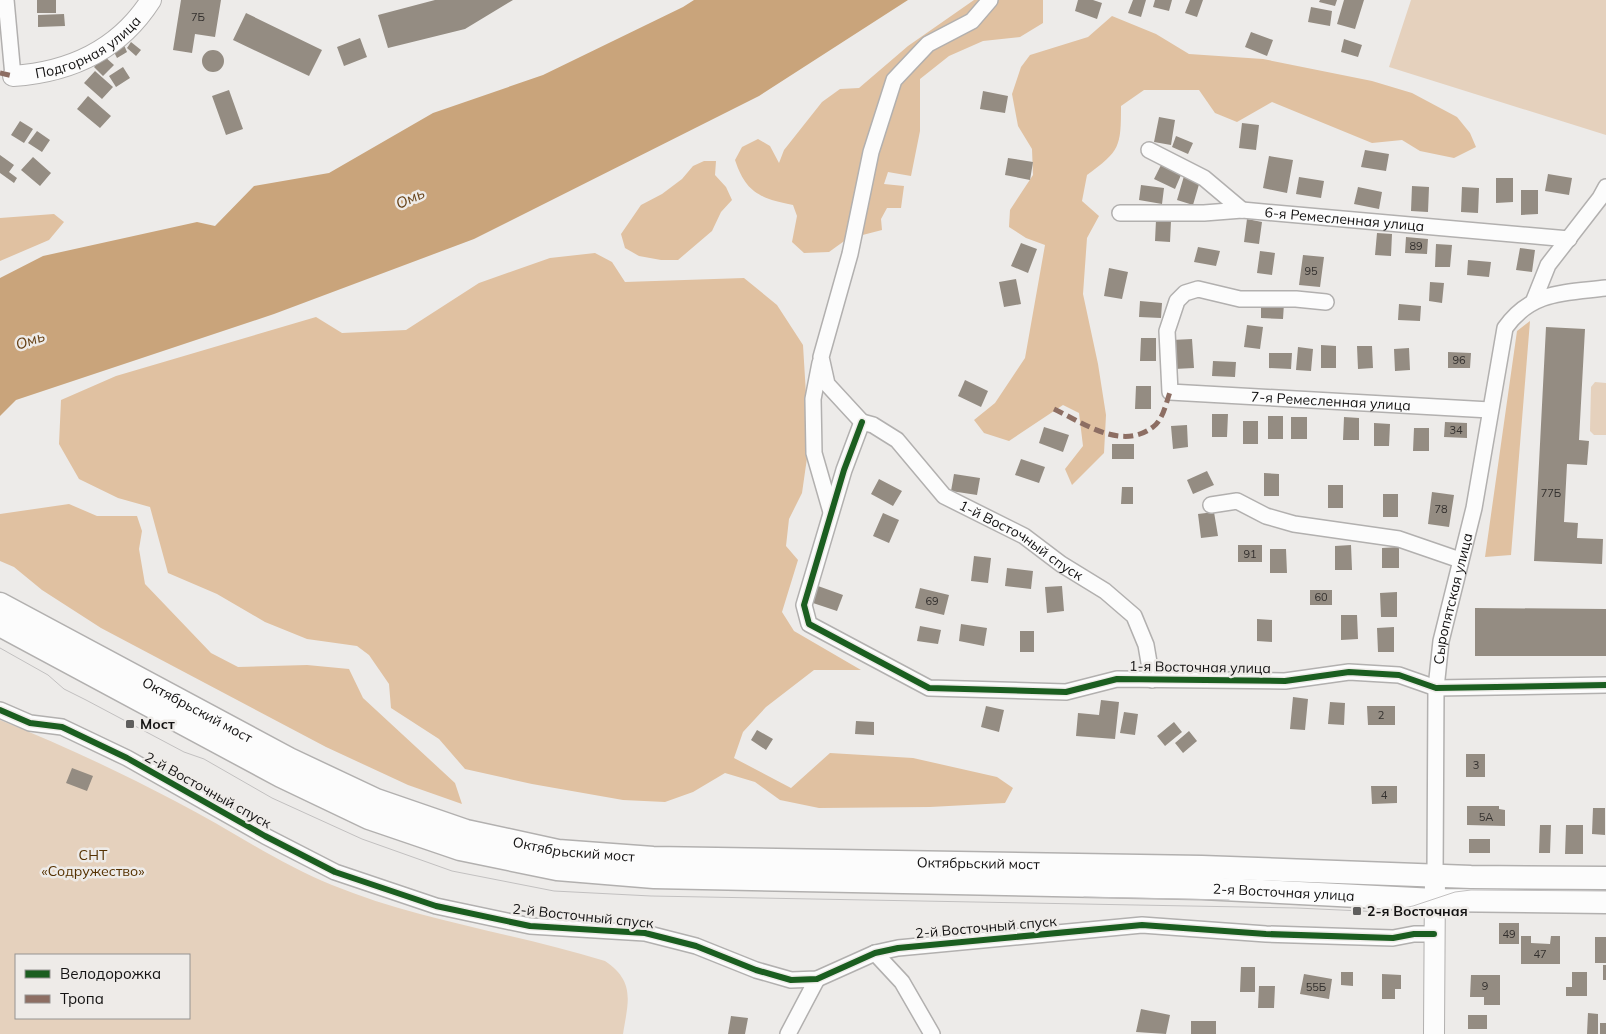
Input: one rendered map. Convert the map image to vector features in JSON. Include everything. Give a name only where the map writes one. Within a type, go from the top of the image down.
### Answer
[{"type":"main road","name":"Октябрьский мост","points":[[0,604],[289,759],[376,800],[466,831],[558,851],[653,858],[1202,877]]},
{"type":"main road","name":"Октябрьский мост","points":[[0,625],[281,776],[369,818],[460,849],[557,869],[654,877],[1202,877]]},
{"type":"main road","name":"2-я Восточная улица","points":[[1202,877],[1435,876],[1606,878]]},
{"type":"main road","name":"2-я Восточная улица","points":[[1202,877],[1435,900],[1606,902]]},
{"type":"street","points":[[6,0],[14,76]]},
{"type":"street","name":"Подгорная улица","points":[[14,76],[37,74],[69,67],[106,47],[138,21],[151,0]]},
{"type":"street","points":[[832,512],[814,453],[813,399],[821,357],[850,254],[871,152],[894,80],[928,44],[972,21],[990,0]]},
{"type":"street","points":[[1149,150],[1204,178],[1242,210]]},
{"type":"street","points":[[1534,300],[1548,266],[1600,198],[1606,187]]},
{"type":"street","name":"6-я Ремесленная улица","points":[[1120,213],[1204,213],[1242,210],[1569,239]]},
{"type":"street","points":[[1534,300],[1606,288]]},
{"type":"street","name":"7-я Ремесленная улица","points":[[1326,302],[1296,299],[1240,299],[1198,289],[1185,293],[1178,302],[1167,331],[1170,392],[1490,410]]},
{"type":"street","name":"Сыропятская улица","points":[[1434,1034],[1436,688],[1441,641],[1474,508],[1505,328],[1515,314],[1534,300]]},
{"type":"street","points":[[821,357],[827,384],[862,422],[832,512]]},
{"type":"street","name":"1-й Восточный спуск","points":[[862,422],[873,425],[898,440],[944,496],[1024,536],[1061,564],[1105,591],[1134,616],[1146,645],[1152,680]]},
{"type":"street","points":[[1211,505],[1237,501],[1266,516],[1294,524],[1399,539],[1460,560]]},
{"type":"street","name":"1-я Восточная улица","points":[[832,512],[804,605],[809,624],[929,688],[1066,692],[1117,679],[1285,681],[1349,672],[1399,675],[1436,688],[1606,685]]},
{"type":"street","name":"2-й Восточный спуск","points":[[0,710],[30,723],[62,727],[127,758],[265,836],[336,872],[436,906],[530,926],[645,933],[696,946],[756,970],[791,980],[817,979],[875,953],[898,948],[1142,925],[1266,934],[1393,938],[1414,934],[1434,934]]},
{"type":"street","points":[[875,953],[902,982],[932,1034]]},
{"type":"street","points":[[788,1034],[817,979]]},
{"type":"green space","points":[[1411,0],[1606,0],[1606,135],[1389,67]]},
{"type":"green space","points":[[1595,382],[1606,383],[1606,435],[1594,435],[1590,431],[1591,387]]},
{"type":"green space","name":"СНТ «Содружество»","points":[[0,720],[67,748],[132,779],[195,811],[272,856],[332,885],[399,908],[605,961],[622,977],[628,993],[623,1034],[0,1034]]},
{"type":"shaded area","points":[[974,0],[1043,0],[1043,23],[1020,37],[983,41],[949,56],[920,79],[920,131],[911,176],[888,172],[884,184],[904,186],[901,208],[887,208],[881,219],[882,230],[847,239],[829,252],[804,253],[792,242],[797,216],[793,205],[763,196],[749,187],[744,180],[735,160],[742,147],[758,139],[770,146],[779,163],[784,150],[822,102],[840,89],[859,88],[908,46]]},
{"type":"shaded area","points":[[1112,16],[1156,34],[1189,54],[1263,59],[1372,81],[1412,93],[1457,117],[1470,133],[1476,147],[1454,158],[1420,151],[1402,140],[1372,143],[1272,102],[1237,122],[1215,113],[1199,90],[1144,90],[1121,106],[1119,140],[1106,160],[1087,175],[1082,201],[1099,216],[1087,238],[1083,294],[1098,364],[1106,415],[1104,453],[1072,485],[1065,469],[1083,446],[1079,413],[1063,405],[1009,441],[984,433],[974,420],[995,403],[1025,358],[1045,245],[1026,238],[1009,227],[1010,210],[1033,175],[1032,149],[1018,126],[1012,94],[1021,67],[1030,55],[1088,37]]},
{"type":"shaded area","points":[[704,161],[716,161],[715,175],[726,187],[732,200],[721,212],[712,231],[678,260],[661,260],[639,256],[625,248],[621,234],[641,205],[662,194],[682,179],[693,166]]},
{"type":"shaded area","points":[[54,214],[64,222],[49,240],[0,261],[0,218]]},
{"type":"shaded area","points":[[595,253],[612,262],[625,282],[744,278],[777,305],[803,345],[809,444],[802,493],[789,519],[786,546],[798,560],[782,612],[794,631],[861,670],[814,670],[766,707],[743,732],[734,758],[791,788],[830,753],[913,758],[997,777],[1013,788],[1005,803],[930,807],[819,808],[780,800],[755,782],[725,773],[693,792],[665,802],[623,800],[532,784],[465,769],[439,739],[391,708],[389,684],[369,655],[357,646],[307,639],[265,622],[217,594],[168,573],[150,507],[118,498],[79,479],[59,444],[61,400],[116,376],[316,317],[342,333],[406,330],[479,283],[550,258]]},
{"type":"shaded area","points":[[1530,321],[1511,555],[1485,557],[1517,331]]},
{"type":"shaded area","points":[[69,504],[97,516],[137,516],[142,531],[139,549],[145,584],[211,653],[238,667],[307,665],[349,669],[363,698],[455,783],[462,804],[408,785],[326,747],[101,628],[42,590],[14,567],[0,561],[0,514]]},
{"type":"water","name":"Омь","points":[[694,0],[908,0],[759,96],[474,239],[274,314],[16,400],[0,416],[0,278],[43,256],[197,222],[215,226],[254,186],[329,173],[433,113],[543,75]]},
{"type":"building","points":[[37,0],[56,0],[56,13],[37,13]]},
{"type":"building","points":[[181,0],[221,0],[215,37],[195,34],[192,53],[173,50]]},
{"type":"building","points":[[435,0],[513,0],[465,29],[388,48],[378,15]]},
{"type":"building","points":[[1078,0],[1093,0],[1102,3],[1097,19],[1075,11]]},
{"type":"building","points":[[1133,0],[1146,0],[1141,17],[1128,13]]},
{"type":"building","points":[[1155,0],[1172,0],[1169,11],[1153,7]]},
{"type":"building","points":[[1190,0],[1203,0],[1197,17],[1185,13]]},
{"type":"building","points":[[1320,0],[1337,0],[1335,6],[1319,2]]},
{"type":"building","points":[[1344,0],[1364,0],[1355,29],[1337,24]]},
{"type":"building","points":[[1311,7],[1332,11],[1330,26],[1308,22]]},
{"type":"building","points":[[246,13],[322,50],[309,76],[233,40]]},
{"type":"building","points":[[64,14],[65,26],[38,27],[38,15]]},
{"type":"building","points":[[1251,32],[1273,40],[1267,56],[1245,47]]},
{"type":"building","points":[[360,38],[367,57],[344,66],[337,47]]},
{"type":"building","points":[[1344,39],[1362,45],[1358,57],[1341,52]]},
{"type":"building","points":[[131,42],[141,50],[136,56],[127,48]]},
{"type":"building","points":[[124,45],[127,52],[117,58],[113,50]]},
{"type":"building","points":[[213,50],[221,53],[224,61],[221,69],[213,72],[205,69],[202,61],[205,53]]},
{"type":"building","points":[[104,56],[114,65],[103,76],[94,67]]},
{"type":"building","points":[[123,67],[130,78],[116,87],[109,76]]},
{"type":"building","points":[[95,71],[113,87],[102,99],[84,83]]},
{"type":"building","points":[[229,90],[243,129],[226,135],[212,96]]},
{"type":"building","points":[[983,91],[1008,96],[1005,113],[980,109]]},
{"type":"building","points":[[88,96],[111,116],[100,128],[77,109]]},
{"type":"building","points":[[1159,117],[1175,120],[1171,145],[1154,142]]},
{"type":"building","points":[[20,121],[33,129],[24,143],[11,135]]},
{"type":"building","points":[[1242,123],[1259,125],[1256,150],[1239,148]]},
{"type":"building","points":[[37,131],[50,140],[42,152],[28,143]]},
{"type":"building","points":[[1176,136],[1193,143],[1188,154],[1172,147]]},
{"type":"building","points":[[1365,150],[1389,154],[1386,171],[1361,167]]},
{"type":"building","points":[[0,155],[14,165],[9,172],[17,178],[14,183],[0,173]]},
{"type":"building","points":[[1269,156],[1293,160],[1287,193],[1263,188]]},
{"type":"building","points":[[33,157],[51,173],[40,186],[21,170]]},
{"type":"building","points":[[1008,158],[1033,162],[1030,180],[1005,175]]},
{"type":"building","points":[[1161,165],[1181,175],[1175,189],[1154,179]]},
{"type":"building","points":[[1548,174],[1572,178],[1569,195],[1545,191]]},
{"type":"building","points":[[1184,176],[1200,181],[1193,205],[1177,200]]},
{"type":"building","points":[[1299,177],[1324,181],[1321,198],[1296,194]]},
{"type":"building","points":[[1496,178],[1513,178],[1513,202],[1496,203]]},
{"type":"building","points":[[1141,185],[1164,188],[1162,204],[1139,200]]},
{"type":"building","points":[[1412,186],[1429,187],[1428,212],[1411,211]]},
{"type":"building","points":[[1358,187],[1382,192],[1379,209],[1354,204]]},
{"type":"building","points":[[1462,187],[1479,188],[1478,213],[1461,212]]},
{"type":"building","points":[[1521,190],[1538,190],[1538,214],[1521,215]]},
{"type":"building","points":[[1247,219],[1262,222],[1259,244],[1244,242]]},
{"type":"building","points":[[1156,220],[1171,221],[1170,242],[1155,241]]},
{"type":"building","points":[[1377,233],[1392,234],[1391,256],[1375,255]]},
{"type":"building","points":[[1406,237],[1428,239],[1427,254],[1405,253]]},
{"type":"building","points":[[1021,243],[1037,249],[1028,273],[1011,266]]},
{"type":"building","points":[[1436,244],[1452,245],[1450,267],[1435,267]]},
{"type":"building","points":[[1198,247],[1220,251],[1216,266],[1194,262]]},
{"type":"building","points":[[1520,248],[1535,250],[1532,272],[1516,270]]},
{"type":"building","points":[[1260,251],[1275,253],[1272,275],[1257,273]]},
{"type":"building","points":[[1303,255],[1324,257],[1320,287],[1299,285]]},
{"type":"building","points":[[1468,260],[1491,262],[1489,277],[1467,275]]},
{"type":"building","points":[[1109,268],[1128,272],[1122,299],[1104,296]]},
{"type":"building","points":[[1016,279],[1021,304],[1004,307],[999,282]]},
{"type":"building","points":[[1430,282],[1444,283],[1442,303],[1429,301]]},
{"type":"building","points":[[1140,301],[1162,303],[1161,318],[1139,317]]},
{"type":"building","points":[[1261,302],[1284,303],[1283,319],[1261,318]]},
{"type":"building","points":[[1399,304],[1421,306],[1420,321],[1398,320]]},
{"type":"building","points":[[1247,325],[1263,327],[1260,349],[1244,347]]},
{"type":"building","points":[[1546,327],[1585,329],[1579,440],[1589,441],[1587,465],[1567,464],[1564,522],[1578,523],[1577,538],[1603,539],[1602,564],[1534,561]]},
{"type":"building","points":[[1141,338],[1156,338],[1156,361],[1140,361]]},
{"type":"building","points":[[1192,339],[1194,368],[1174,369],[1172,340]]},
{"type":"building","points":[[1321,345],[1336,346],[1336,368],[1321,368]]},
{"type":"building","points":[[1357,346],[1372,346],[1373,368],[1358,369]]},
{"type":"building","points":[[1298,347],[1313,349],[1311,371],[1296,370]]},
{"type":"building","points":[[1409,348],[1410,370],[1395,371],[1394,349]]},
{"type":"building","points":[[1448,352],[1471,353],[1470,368],[1448,368]]},
{"type":"building","points":[[1269,353],[1292,353],[1291,369],[1269,368]]},
{"type":"building","points":[[1213,361],[1236,362],[1235,377],[1212,376]]},
{"type":"building","points":[[965,380],[988,391],[981,407],[958,396]]},
{"type":"building","points":[[1136,386],[1151,386],[1151,409],[1135,409]]},
{"type":"building","points":[[1212,414],[1228,414],[1227,437],[1212,437]]},
{"type":"building","points":[[1268,416],[1283,416],[1283,439],[1268,439]]},
{"type":"building","points":[[1291,417],[1307,417],[1307,439],[1291,439]]},
{"type":"building","points":[[1344,417],[1359,418],[1359,440],[1343,440]]},
{"type":"building","points":[[1243,421],[1258,421],[1258,444],[1243,444]]},
{"type":"building","points":[[1445,422],[1467,423],[1467,438],[1444,437]]},
{"type":"building","points":[[1374,423],[1390,424],[1389,446],[1374,446]]},
{"type":"building","points":[[1187,425],[1188,447],[1173,449],[1171,426]]},
{"type":"building","points":[[1044,427],[1069,435],[1063,452],[1039,443]]},
{"type":"building","points":[[1414,428],[1429,428],[1429,451],[1413,451]]},
{"type":"building","points":[[1112,444],[1134,444],[1134,459],[1112,459]]},
{"type":"building","points":[[1021,459],[1045,467],[1039,483],[1015,475]]},
{"type":"building","points":[[1207,471],[1214,485],[1193,494],[1187,480]]},
{"type":"building","points":[[1264,473],[1279,474],[1279,496],[1264,496]]},
{"type":"building","points":[[954,474],[980,478],[977,495],[951,491]]},
{"type":"building","points":[[879,479],[902,491],[893,506],[871,494]]},
{"type":"building","points":[[1328,485],[1343,485],[1343,508],[1328,508]]},
{"type":"building","points":[[1122,487],[1133,487],[1133,504],[1121,504]]},
{"type":"building","points":[[1432,492],[1454,495],[1449,527],[1428,524]]},
{"type":"building","points":[[1383,494],[1398,494],[1398,517],[1383,517]]},
{"type":"building","points":[[1214,512],[1218,536],[1201,538],[1198,514]]},
{"type":"building","points":[[883,513],[899,520],[889,543],[873,536]]},
{"type":"building","points":[[1238,545],[1262,545],[1262,562],[1238,562]]},
{"type":"building","points":[[1351,545],[1352,570],[1335,570],[1335,546]]},
{"type":"building","points":[[1399,547],[1399,568],[1382,568],[1382,548]]},
{"type":"building","points":[[1270,549],[1286,549],[1287,573],[1270,573]]},
{"type":"building","points":[[974,556],[991,558],[988,583],[971,581]]},
{"type":"building","points":[[1007,568],[1033,571],[1031,589],[1005,586]]},
{"type":"building","points":[[818,586],[843,595],[837,611],[813,603]]},
{"type":"building","points":[[1062,586],[1064,611],[1047,613],[1045,587]]},
{"type":"building","points":[[920,588],[949,595],[944,615],[915,608]]},
{"type":"building","points":[[1310,590],[1332,590],[1332,605],[1310,605]]},
{"type":"building","points":[[1397,592],[1397,617],[1381,617],[1380,593]]},
{"type":"building","points":[[1475,608],[1606,609],[1606,656],[1475,656]]},
{"type":"building","points":[[1341,615],[1357,615],[1358,639],[1341,640]]},
{"type":"building","points":[[1257,619],[1272,620],[1272,642],[1257,641]]},
{"type":"building","points":[[961,624],[987,628],[984,646],[959,641]]},
{"type":"building","points":[[920,626],[941,630],[938,644],[917,641]]},
{"type":"building","points":[[1394,627],[1394,652],[1378,652],[1377,628]]},
{"type":"building","points":[[1020,631],[1034,631],[1034,652],[1020,652]]},
{"type":"building","points":[[1293,697],[1308,699],[1305,730],[1290,729]]},
{"type":"building","points":[[1101,700],[1119,702],[1115,739],[1076,736],[1078,713],[1099,715]]},
{"type":"building","points":[[1330,702],[1345,703],[1344,725],[1328,724]]},
{"type":"building","points":[[986,706],[1004,710],[999,732],[981,727]]},
{"type":"building","points":[[1367,706],[1395,706],[1395,725],[1368,725]]},
{"type":"building","points":[[1124,712],[1138,714],[1135,735],[1120,733]]},
{"type":"building","points":[[856,721],[874,722],[874,735],[855,734]]},
{"type":"building","points":[[1174,722],[1182,732],[1165,746],[1157,736]]},
{"type":"building","points":[[757,730],[773,739],[766,750],[751,740]]},
{"type":"building","points":[[1189,731],[1197,741],[1183,753],[1175,743]]},
{"type":"building","points":[[1466,754],[1485,754],[1485,777],[1466,777]]},
{"type":"building","points":[[72,768],[93,776],[87,791],[66,783]]},
{"type":"building","points":[[1371,786],[1397,786],[1397,803],[1372,804]]},
{"type":"building","points":[[1467,806],[1499,806],[1499,809],[1505,810],[1505,826],[1467,825]]},
{"type":"building","points":[[1593,808],[1605,808],[1605,835],[1592,834]]},
{"type":"building","points":[[1540,825],[1551,825],[1550,853],[1539,853]]},
{"type":"building","points":[[1566,825],[1583,825],[1583,854],[1565,854]]},
{"type":"building","points":[[1469,839],[1490,839],[1490,853],[1469,853]]},
{"type":"building","points":[[1499,923],[1519,923],[1519,944],[1499,944]]},
{"type":"building","points":[[1521,936],[1531,936],[1531,943],[1550,944],[1551,936],[1560,936],[1560,964],[1521,964]]},
{"type":"building","points":[[1595,937],[1606,937],[1606,963],[1595,963]]},
{"type":"building","points":[[1603,965],[1606,965],[1606,980],[1603,980]]},
{"type":"building","points":[[1241,967],[1255,967],[1255,992],[1240,992]]},
{"type":"building","points":[[1341,972],[1353,972],[1353,986],[1341,985]]},
{"type":"building","points":[[1572,972],[1587,972],[1587,996],[1566,996],[1566,987],[1572,987]]},
{"type":"building","points":[[1304,974],[1332,979],[1329,999],[1300,994]]},
{"type":"building","points":[[1382,974],[1401,975],[1401,989],[1395,989],[1395,999],[1382,999]]},
{"type":"building","points":[[1471,975],[1500,975],[1500,1005],[1484,1005],[1484,997],[1470,997]]},
{"type":"building","points":[[1259,986],[1275,986],[1274,1008],[1258,1008]]},
{"type":"building","points":[[1141,1009],[1170,1015],[1166,1034],[1136,1032]]},
{"type":"building","points":[[1588,1013],[1598,1014],[1598,1034],[1587,1034]]},
{"type":"building","points":[[1468,1015],[1487,1015],[1487,1029],[1468,1029]]},
{"type":"building","points":[[731,1016],[748,1018],[745,1034],[728,1034]]},
{"type":"building","points":[[1191,1021],[1216,1021],[1216,1034],[1191,1034]]},
{"type":"building","points":[[1600,1023],[1606,1023],[1606,1034],[1600,1034]]},
{"type":"tram line","points":[[0,648],[48,675],[64,689],[184,752],[204,759],[272,798],[362,839],[452,871],[554,891],[651,896],[1297,908],[1383,912],[1413,906],[1455,892],[1471,890],[1606,891]]},
{"type":"tram line","points":[[1084,897],[1229,900]]},
{"type":"marked path","points":[[0,73],[13,76]]},
{"type":"marked path","points":[[1054,409],[1103,432],[1116,436],[1129,436],[1141,434],[1156,424],[1164,411],[1170,392]]},
{"type":"cycle path","points":[[862,422],[844,470],[804,605],[809,624],[929,688],[1066,692],[1117,679],[1285,681],[1349,672],[1399,675],[1436,688],[1606,685]]},
{"type":"cycle path","points":[[0,710],[30,723],[62,727],[127,758],[265,836],[335,872],[436,906],[530,926],[645,933],[696,946],[756,970],[791,980],[817,979],[875,953],[898,948],[1142,925],[1266,934],[1393,938],[1414,934],[1434,934]]},
{"type":"place","name":"Мост","points":[[130,724]]},
{"type":"place","name":"2-я Восточная","points":[[1357,911]]}]
